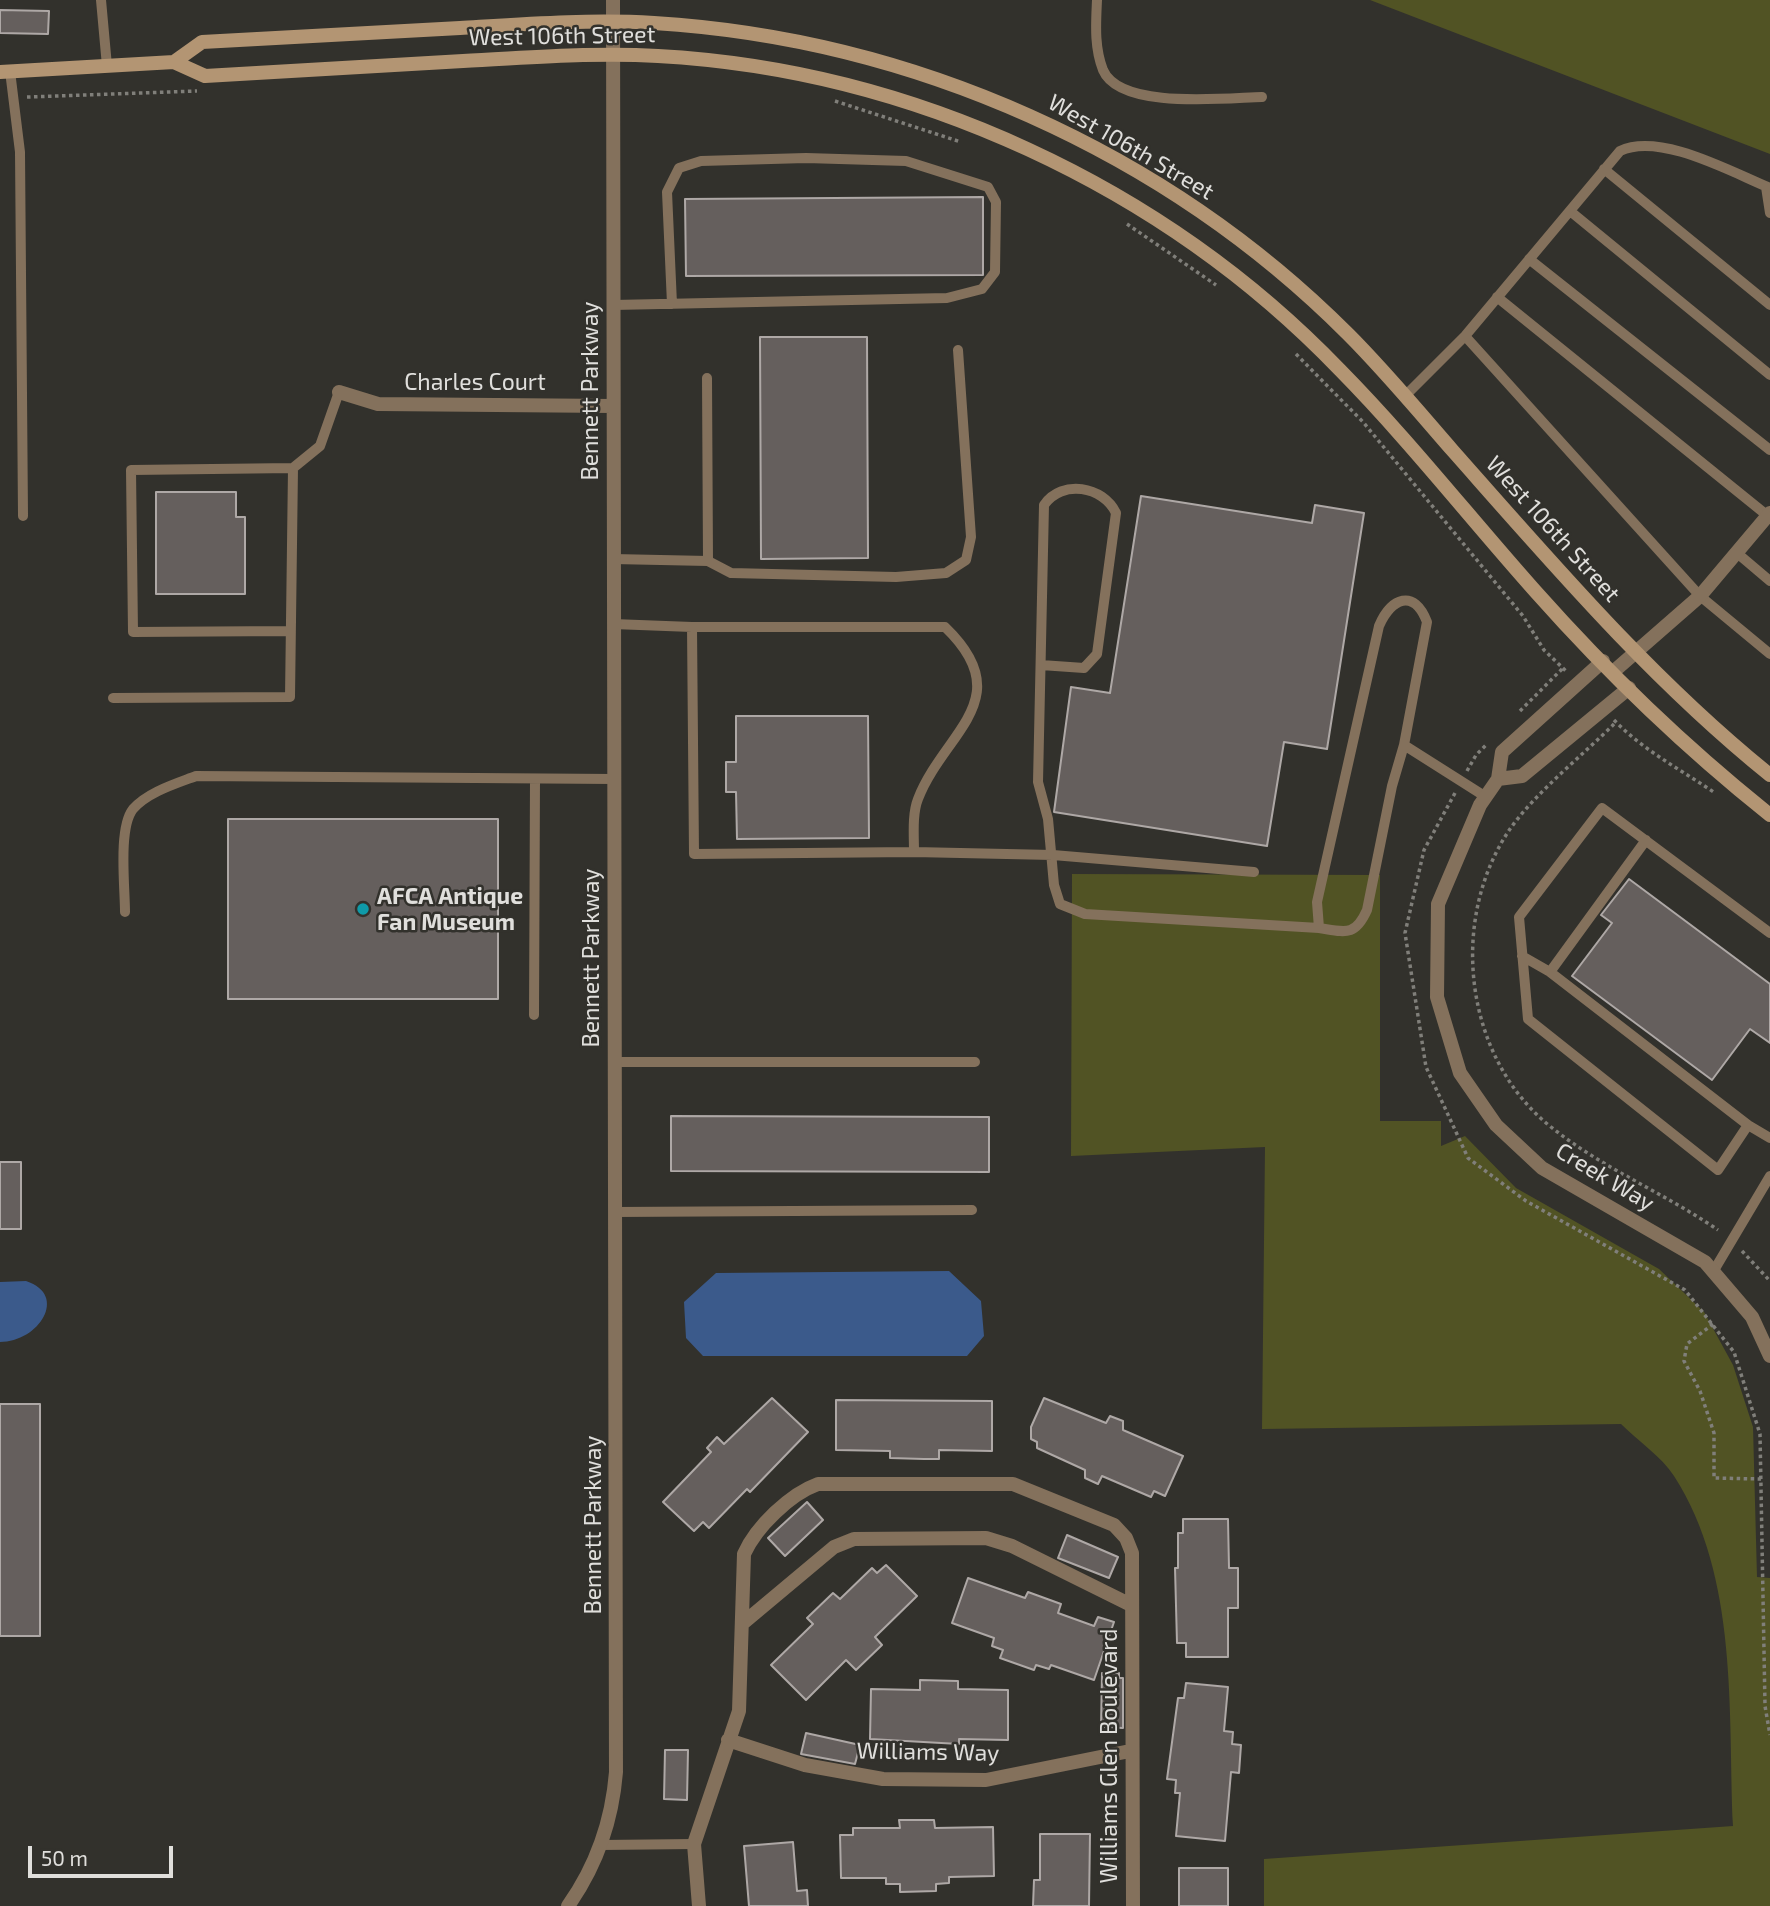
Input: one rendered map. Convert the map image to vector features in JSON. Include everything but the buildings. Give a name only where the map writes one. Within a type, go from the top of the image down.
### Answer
[{"type":"street","name":"Bennett Parkway","points":[[568,1906],[584,1884],[601,1845],[614,1801],[616,1772],[613,0]]},
{"type":"street","name":"West 106th Street","points":[[174,62],[202,42],[613,22],[736,31],[832,49],[950,83],[1077,137],[1167,190],[1250,248],[1326,313],[1405,396],[1578,593],[1637,653],[1770,775]]},
{"type":"street","name":"West 106th Street","points":[[5,72],[174,62],[205,76],[613,54],[686,58],[751,67],[856,88],[907,102],[1050,159],[1138,208],[1244,283],[1318,347],[1602,662],[1686,743],[1770,815]]},
{"type":"street","name":"Charles Court","points":[[339,392],[378,404],[613,406]]},
{"type":"street","points":[[1614,673],[1700,596],[1769,515]]},
{"type":"street","name":"Creek Way","points":[[1602,662],[1502,752],[1498,779],[1486,797],[1438,904],[1437,998],[1460,1073],[1496,1125],[1542,1168],[1705,1262],[1752,1317],[1770,1356]]},
{"type":"street","points":[[1498,779],[1522,776],[1629,688]]},
{"type":"street","name":"Williams Glen Boulevard","points":[[699,1906],[694,1844],[739,1711],[744,1554],[752,1536],[805,1489],[818,1484],[1013,1484],[1114,1525],[1125,1538],[1132,1553],[1130,1751],[1133,1906]]},
{"type":"street","name":"Williams Glen Boulevard","points":[[742,1624],[834,1547],[855,1539],[986,1538],[1012,1546],[1131,1605]]},
{"type":"street","name":"Williams Way","points":[[728,1740],[805,1766],[883,1779],[986,1780],[1130,1751]]},
{"type":"lane","points":[[101,0],[107,66]]},
{"type":"lane","points":[[1097,0],[1097,47],[1104,72],[1122,90],[1173,97],[1262,97]]},
{"type":"lane","points":[[5,72],[13,98],[20,152],[23,516]]},
{"type":"lane","points":[[1405,396],[1465,336],[1620,151],[1634,144],[1659,145],[1768,188],[1770,212]]},
{"type":"lane","points":[[613,305],[672,304],[947,298],[982,289],[995,272],[996,202],[988,187],[906,161],[806,158],[701,161],[678,169],[667,192],[672,304]]},
{"type":"lane","points":[[1604,169],[1770,305]]},
{"type":"lane","points":[[1570,211],[1770,374]]},
{"type":"lane","points":[[1529,259],[1770,450]]},
{"type":"lane","points":[[1497,298],[1769,515]]},
{"type":"lane","points":[[1465,336],[1700,596],[1770,654]]},
{"type":"lane","points":[[613,559],[708,561],[731,573],[896,577],[946,573],[966,560],[971,537],[970,489],[958,350]]},
{"type":"lane","points":[[707,378],[708,561]]},
{"type":"lane","points":[[290,631],[133,632],[131,470],[293,468],[320,446],[339,392]]},
{"type":"lane","points":[[113,698],[290,697],[293,468]]},
{"type":"lane","points":[[1041,665],[1084,668],[1097,654],[1116,513],[1109,499],[1097,492],[1062,489],[1044,505],[1038,782],[1048,819],[1054,885],[1060,904],[1084,914],[1348,932],[1360,925],[1367,910],[1392,786],[1404,745],[1427,622],[1421,608],[1412,601],[1397,601],[1386,609],[1379,626],[1317,902],[1319,928]]},
{"type":"lane","points":[[1737,552],[1770,581]]},
{"type":"lane","points":[[613,624],[692,627],[945,627],[960,642],[972,661],[977,685],[974,709],[916,801],[914,852]]},
{"type":"lane","points":[[692,627],[694,854],[914,852],[1052,855],[1254,872]]},
{"type":"lane","points":[[1404,745],[1486,797]]},
{"type":"lane","points":[[125,912],[125,828],[133,810],[161,789],[196,776],[614,779]]},
{"type":"lane","points":[[534,1015],[535,779]]},
{"type":"lane","points":[[1748,1125],[1718,1170],[1528,1019],[1519,917],[1602,808],[1770,933]]},
{"type":"lane","points":[[1550,972],[1646,841]]},
{"type":"lane","points":[[1522,956],[1550,972],[1748,1125],[1770,1138]]},
{"type":"lane","points":[[614,1062],[975,1062]]},
{"type":"lane","points":[[1713,1272],[1770,1176]]},
{"type":"lane","points":[[615,1212],[972,1210]]},
{"type":"lane","points":[[601,1845],[694,1844]]},
{"type":"path","points":[[13,98],[204,91]]},
{"type":"path","points":[[829,99],[974,146]]},
{"type":"path","points":[[1118,218],[1220,288]]},
{"type":"path","points":[[1290,348],[1363,422],[1523,616],[1544,650],[1563,668]]},
{"type":"path","points":[[1718,1230],[1688,1209],[1582,1150],[1535,1113],[1512,1084],[1488,1042],[1474,988],[1473,949],[1476,915],[1483,889],[1504,839],[1521,816],[1616,722],[1643,749],[1674,764],[1721,798]]},
{"type":"path","points":[[1742,1251],[1770,1282]]},
{"type":"path","points":[[1713,1324],[1687,1344],[1684,1360],[1700,1391],[1714,1433],[1714,1478],[1761,1479]]},
{"type":"green space","points":[[1370,0],[1770,0],[1770,154]]},
{"type":"green space","points":[[1072,874],[1380,875],[1380,1121],[1441,1121],[1441,1146],[1465,1136],[1516,1188],[1659,1269],[1704,1312],[1733,1365],[1753,1427],[1757,1577],[1770,1578],[1770,1906],[1264,1906],[1264,1859],[1733,1826],[1729,1692],[1720,1601],[1710,1557],[1695,1515],[1674,1476],[1656,1455],[1621,1424],[1262,1429],[1265,1147],[1071,1156]]},
{"type":"water","points":[[949,1271],[981,1301],[984,1336],[967,1356],[703,1356],[686,1338],[684,1302],[716,1273]]},
{"type":"water","points":[[26,1281],[39,1288],[46,1296],[44,1317],[27,1334],[0,1342],[0,1282]]},
{"type":"place","name":"AFCA Antique Fan Museum","points":[[363,909]]}]
